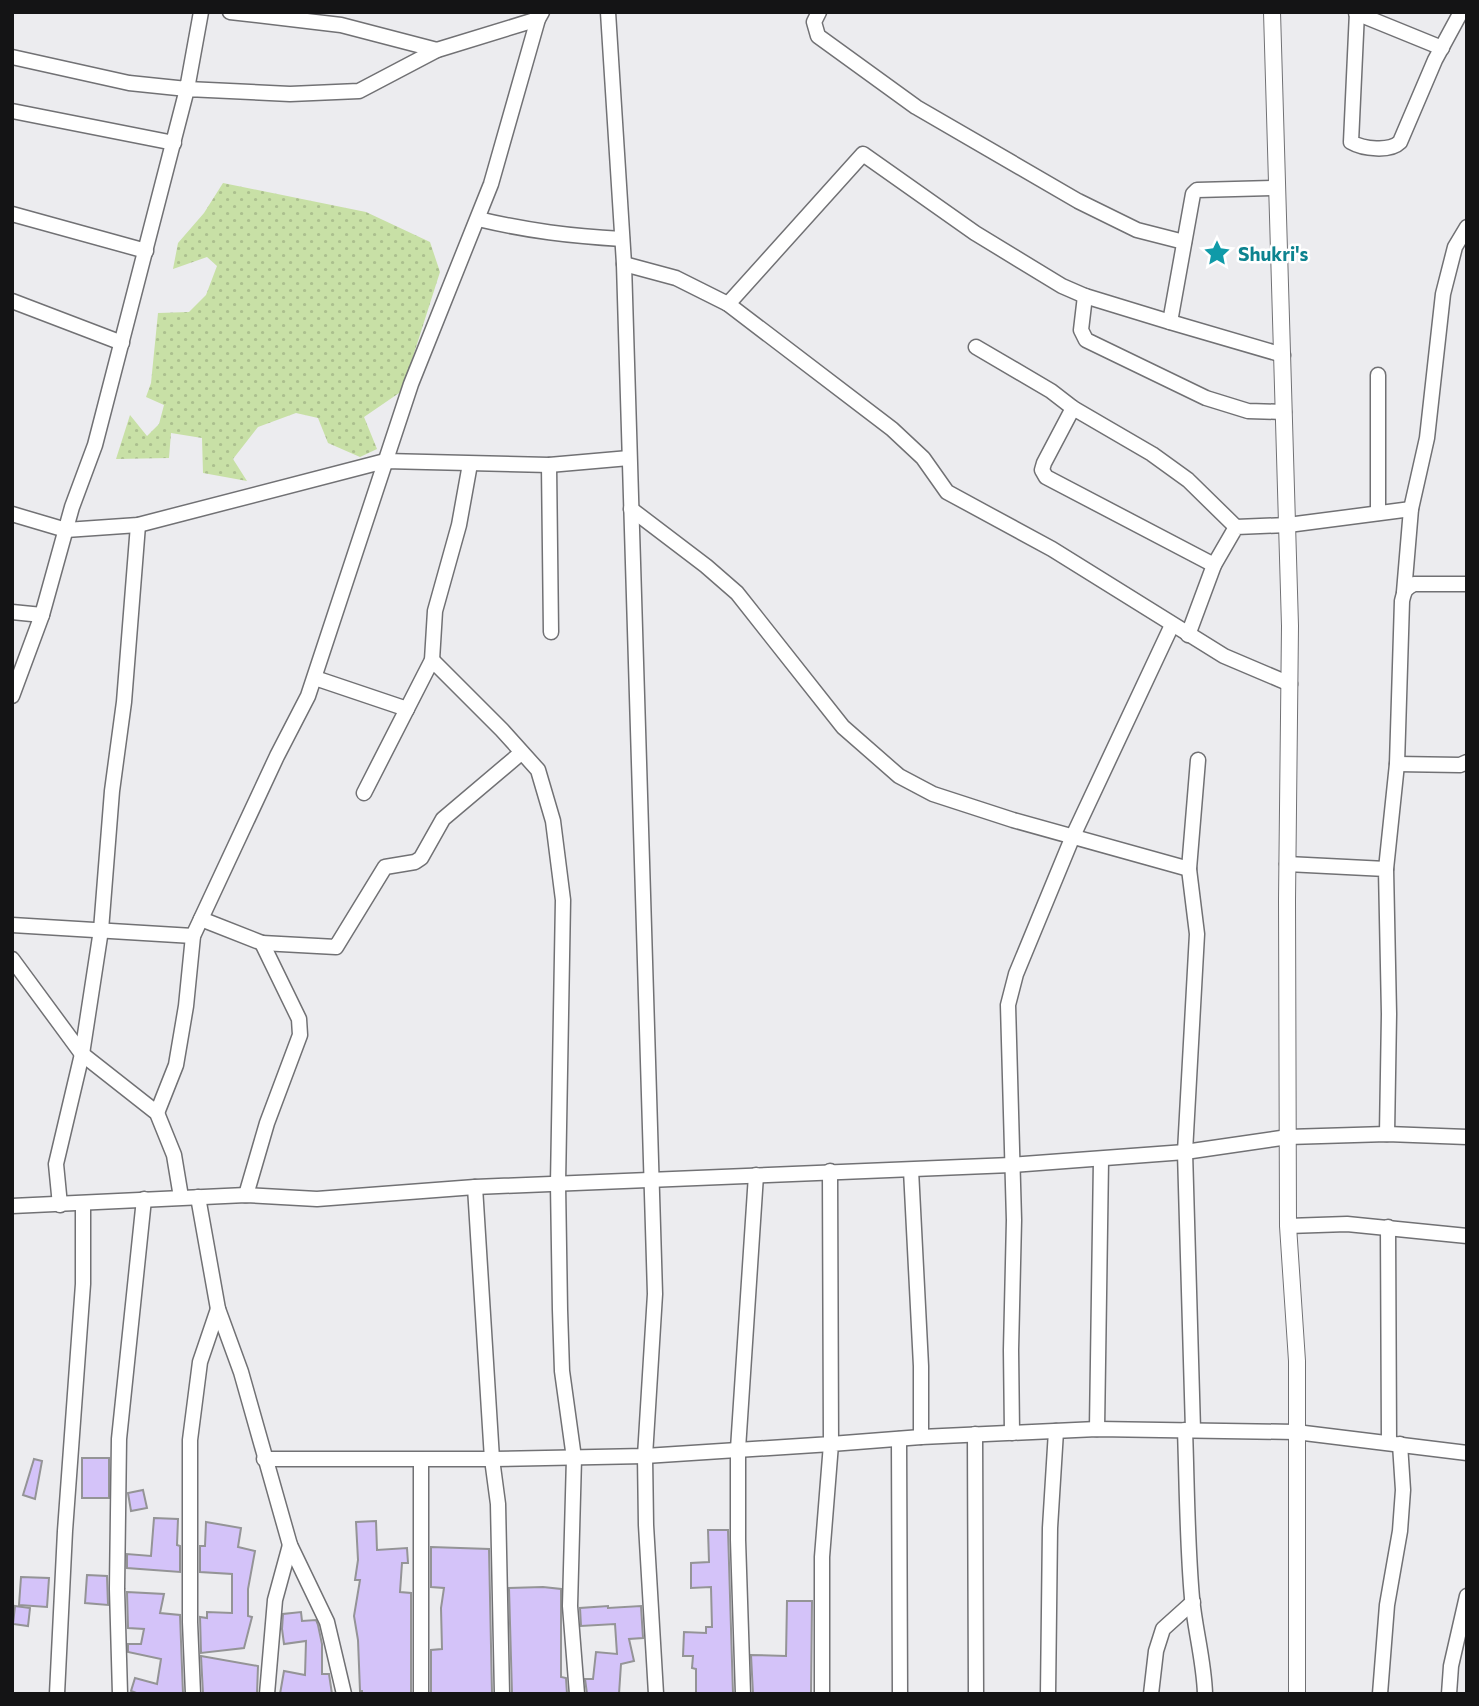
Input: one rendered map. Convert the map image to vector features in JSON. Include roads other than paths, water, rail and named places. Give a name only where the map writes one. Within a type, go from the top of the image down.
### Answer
[{"type":"street","points":[[12,696],[42,615],[66,530],[95,446],[174,143],[201,12]]},
{"type":"street","points":[[230,12],[341,25],[437,50]]},
{"type":"street","points":[[608,12],[624,264],[655,1294],[645,1456],[646,1525],[656,1694]]},
{"type":"street","points":[[819,12],[814,22],[818,36],[916,107],[1078,201],[1137,230],[1184,242]]},
{"type":"street","points":[[1272,12],[1288,525],[1288,1226],[1297,1361],[1297,1694]]},
{"type":"street","points":[[1442,48],[1357,13],[1351,142],[1357,146],[1390,148],[1400,142],[1461,12]]},
{"type":"street","points":[[12,57],[129,83],[187,89],[290,94],[359,91],[437,50],[540,16]]},
{"type":"street","points":[[158,1113],[176,1065],[186,1006],[193,936],[315,678],[411,384],[491,184],[540,16]]},
{"type":"street","points":[[12,111],[174,143]]},
{"type":"street","points":[[728,304],[863,154],[975,233],[1062,286],[1085,296],[1283,355]]},
{"type":"street","points":[[1170,322],[1191,200],[1197,190],[1276,188]]},
{"type":"street","points":[[12,215],[146,251]]},
{"type":"street","points":[[478,219],[528,231],[622,239]]},
{"type":"street","points":[[1387,1134],[1389,1014],[1386,869],[1397,764],[1402,601],[1411,509],[1427,438],[1443,294],[1455,247],[1467,227]]},
{"type":"street","points":[[624,264],[676,278],[728,304],[892,429],[923,458],[947,492],[1052,549],[1224,656],[1290,684]]},
{"type":"street","points":[[1085,296],[1081,330],[1086,340],[1206,398],[1248,411],[1284,412]]},
{"type":"street","points":[[12,302],[122,343]]},
{"type":"street","points":[[976,347],[1152,454],[1188,480],[1236,527],[1288,525],[1411,509]]},
{"type":"street","points":[[1378,375],[1378,513]]},
{"type":"street","points":[[1073,408],[1044,463],[1042,470],[1046,477],[1054,484],[1214,565]]},
{"type":"street","points":[[12,514],[66,530],[138,525],[385,461],[549,465],[629,458]]},
{"type":"street","points":[[364,793],[432,660],[435,611],[459,525],[470,464]]},
{"type":"street","points":[[549,465],[551,632]]},
{"type":"street","points":[[631,509],[737,593],[843,727],[899,776],[933,794],[1013,820],[1189,869]]},
{"type":"street","points":[[60,1205],[56,1164],[82,1054],[101,930],[112,791],[124,702],[138,525]]},
{"type":"street","points":[[1188,635],[1214,565],[1236,527]]},
{"type":"street","points":[[1404,592],[1414,584],[1467,584]]},
{"type":"street","points":[[12,612],[42,615]]},
{"type":"street","points":[[1012,1433],[1010,1350],[1014,1220],[1008,1005],[1016,974],[1073,836],[1172,625]]},
{"type":"street","points":[[432,660],[538,770],[553,821],[563,900],[558,1184],[562,1371],[574,1458],[570,1606],[577,1694]]},
{"type":"street","points":[[315,678],[407,709]]},
{"type":"street","points":[[201,919],[262,943],[336,947],[385,867],[415,862],[421,858],[443,819],[521,753]]},
{"type":"street","points":[[1198,760],[1189,869],[1197,934],[1185,1152],[1188,1549],[1193,1602],[1204,1665],[1205,1694]]},
{"type":"street","points":[[1397,764],[1460,765],[1467,762]]},
{"type":"street","points":[[1287,864],[1386,869]]},
{"type":"street","points":[[12,925],[193,936]]},
{"type":"street","points":[[246,1195],[267,1123],[300,1035],[299,1019],[262,943]]},
{"type":"street","points":[[12,958],[82,1054],[158,1113],[174,1155],[181,1197]]},
{"type":"street","points":[[12,1206],[246,1195],[317,1199],[475,1187],[1011,1165],[1185,1152],[1288,1137],[1387,1134],[1467,1137]]},
{"type":"street","points":[[1097,1429],[1101,1160]]},
{"type":"street","points":[[911,1170],[921,1366],[920,1437]]},
{"type":"street","points":[[822,1694],[822,1558],[831,1444],[830,1171]]},
{"type":"street","points":[[743,1694],[738,1449],[756,1175]]},
{"type":"street","points":[[475,1187],[492,1459],[498,1504],[502,1694]]},
{"type":"street","points":[[198,1197],[218,1309],[241,1372],[290,1545],[327,1622],[344,1694]]},
{"type":"street","points":[[120,1694],[117,1589],[119,1439],[144,1199]]},
{"type":"street","points":[[57,1694],[65,1531],[83,1284],[83,1204]]},
{"type":"street","points":[[1288,1226],[1347,1223],[1467,1236]]},
{"type":"street","points":[[1380,1694],[1387,1605],[1400,1531],[1403,1490],[1395,1443],[1388,1227]]},
{"type":"street","points":[[193,1694],[190,1622],[190,1440],[200,1362],[218,1309]]},
{"type":"street","points":[[264,1459],[421,1460],[645,1456],[920,1437],[1097,1429],[1296,1432],[1467,1453]]},
{"type":"street","points":[[1048,1694],[1049,1528],[1056,1431]]},
{"type":"street","points":[[975,1434],[976,1694]]},
{"type":"street","points":[[899,1439],[900,1694]]},
{"type":"street","points":[[421,1460],[421,1694]]},
{"type":"street","points":[[267,1694],[275,1600],[290,1545]]},
{"type":"street","points":[[1449,1694],[1451,1665],[1467,1596]]},
{"type":"street","points":[[1150,1694],[1156,1651],[1163,1629],[1193,1602]]},
{"type":"place","name":"Shukri's","points":[[1217,253]]}]
